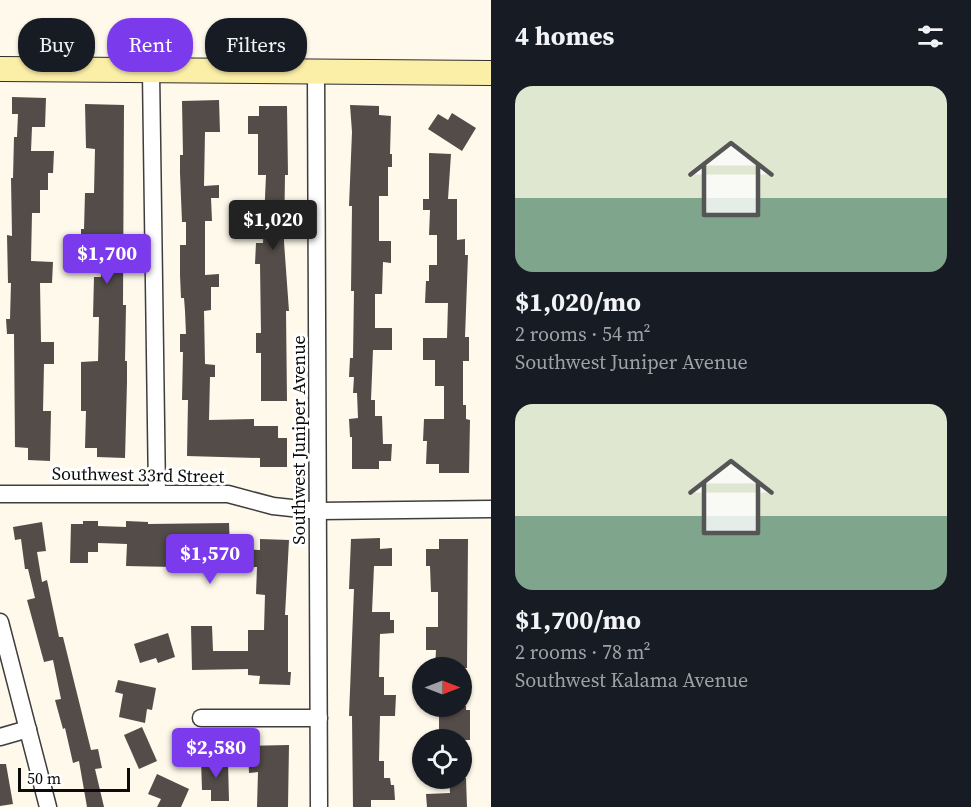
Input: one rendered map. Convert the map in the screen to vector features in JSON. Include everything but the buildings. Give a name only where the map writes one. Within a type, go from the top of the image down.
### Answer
[{"type":"street","points":[[0,69],[107,71]]},
{"type":"street","points":[[157,493],[151,72],[491,74]]},
{"type":"street","name":"Southwest Juniper Avenue","points":[[316,73],[319,807]]},
{"type":"street","name":"Southwest 33rd Street","points":[[0,494],[228,494],[273,506],[319,510],[491,509]]},
{"type":"street","points":[[0,622],[48,807]]},
{"type":"street","points":[[201,718],[319,718]]},
{"type":"street","points":[[0,737],[28,729]]}]
